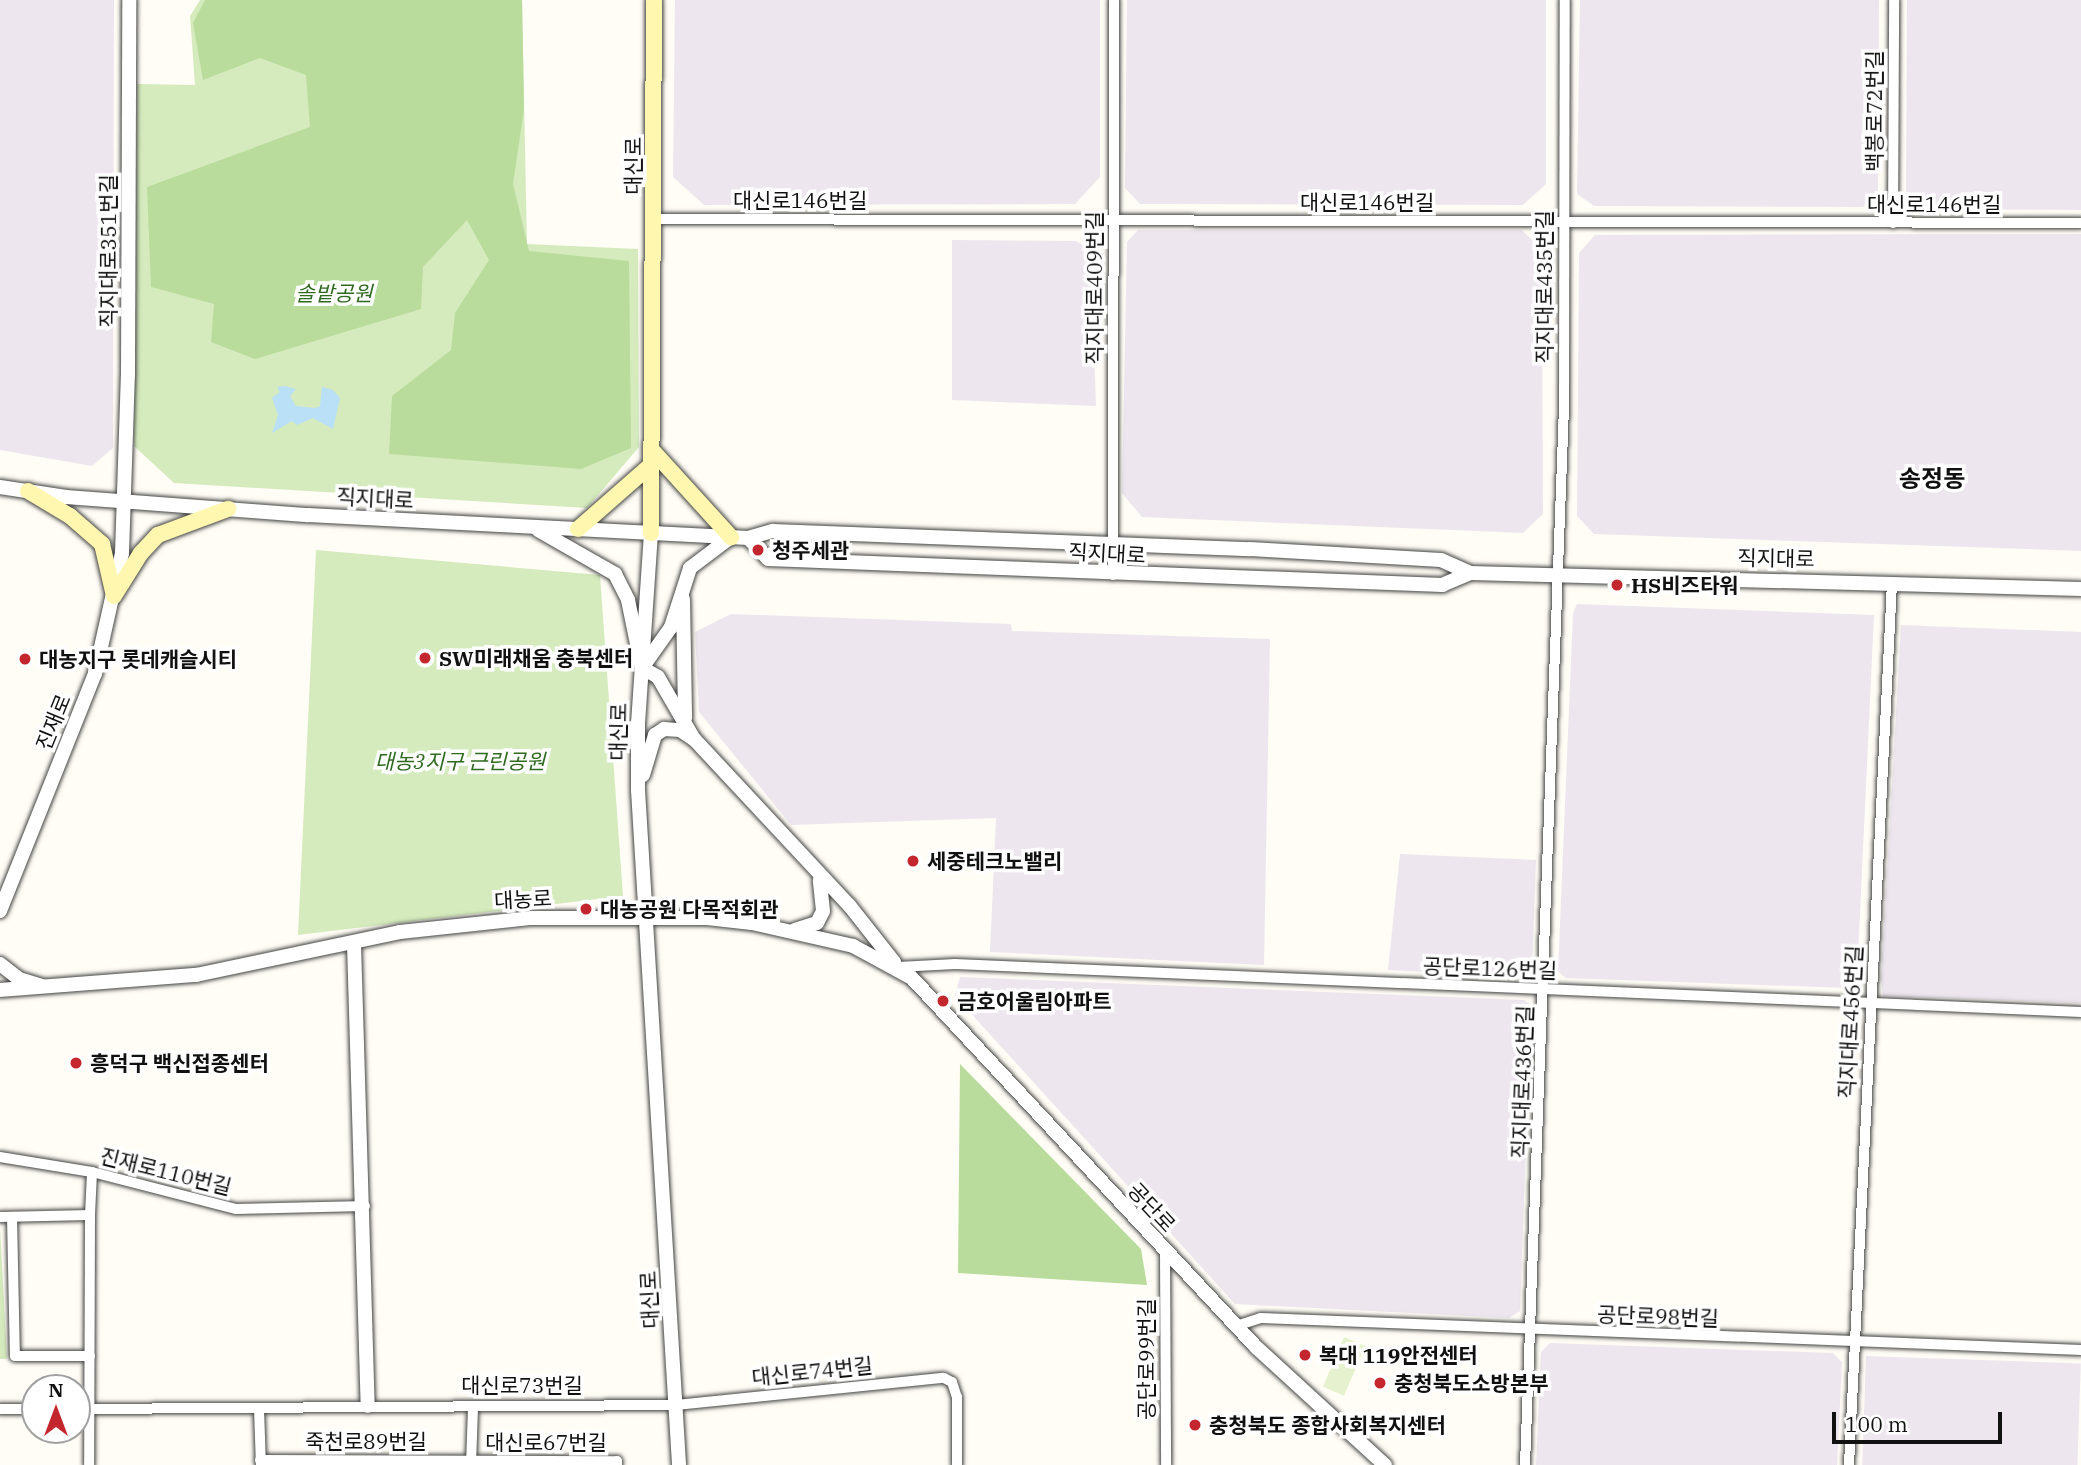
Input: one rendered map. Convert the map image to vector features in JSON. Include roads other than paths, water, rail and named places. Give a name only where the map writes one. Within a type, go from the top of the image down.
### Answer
[{"type":"main road","name":"대신로","points":[[651,533],[654,0]]},
{"type":"main road","points":[[578,529],[652,457],[731,537]]},
{"type":"main road","points":[[28,491],[94,534],[106,554],[114,596]]},
{"type":"main road","points":[[114,596],[141,553],[158,535],[228,509]]},
{"type":"street","name":"직지대로351번길","points":[[125,502],[129,0]]},
{"type":"street","name":"직지대로409번길","points":[[1113,575],[1114,0]]},
{"type":"street","name":"직지대로435번길","points":[[1557,575],[1564,406],[1564,0]]},
{"type":"street","name":"백봉로72번길","points":[[1893,223],[1894,0]]},
{"type":"street","name":"대신로146번길","points":[[654,219],[2081,223]]},
{"type":"street","name":"직지대로","points":[[0,487],[125,502],[748,538],[773,531],[1441,560],[1470,573],[2081,589]]},
{"type":"street","name":"진재로","points":[[0,911],[95,674],[114,596],[125,502]]},
{"type":"street","points":[[529,527],[615,574],[628,600],[642,668],[657,677],[695,740]]},
{"type":"street","name":"대신로","points":[[651,533],[642,668],[638,790],[648,915],[679,1465]]},
{"type":"street","points":[[642,668],[671,627],[683,583],[696,560],[731,537]]},
{"type":"street","name":"직지대로","points":[[748,538],[768,559],[1113,575],[1442,585],[1470,573]]},
{"type":"street","name":"직지대로436번길","points":[[1525,1465],[1557,575]]},
{"type":"street","name":"직지대로456번길","points":[[1849,1465],[1892,582]]},
{"type":"street","points":[[683,583],[685,720]]},
{"type":"street","points":[[638,790],[655,735],[664,729],[680,730],[695,740]]},
{"type":"street","name":"공단로","points":[[695,740],[820,880],[849,905],[898,967],[1165,1252],[1236,1326],[1385,1465]]},
{"type":"street","points":[[792,931],[817,923],[823,911],[820,880]]},
{"type":"street","name":"대농로","points":[[0,989],[50,989],[196,975],[453,924],[648,915],[740,922],[792,931],[853,946],[898,967]]},
{"type":"street","points":[[354,944],[365,1206],[368,1406]]},
{"type":"street","points":[[0,964],[19,979],[50,989]]},
{"type":"street","name":"공단로126번길","points":[[898,967],[955,964],[2081,1012]]},
{"type":"street","name":"진재로110번길","points":[[0,1157],[92,1172],[236,1209],[365,1206]]},
{"type":"street","points":[[90,1374],[92,1172]]},
{"type":"street","points":[[0,1217],[90,1215]]},
{"type":"street","points":[[12,1217],[15,1356],[90,1356]]},
{"type":"street","name":"공단로99번길","points":[[1165,1252],[1166,1465]]},
{"type":"street","name":"공단로98번길","points":[[1236,1326],[1261,1318],[1531,1331],[2081,1350]]},
{"type":"street","name":"대신로74번길","points":[[676,1405],[909,1380],[951,1382],[957,1397],[957,1465]]},
{"type":"street","name":"대신로73번길","points":[[91,1409],[676,1405]]},
{"type":"street","points":[[471,1463],[472,1407]]},
{"type":"street","points":[[0,1409],[21,1409]]},
{"type":"street","name":"죽천로89번길","points":[[259,1409],[260,1463],[471,1463]]},
{"type":"street","points":[[89,1444],[89,1465]]},
{"type":"street","name":"대신로67번길","points":[[471,1463],[617,1461],[617,1465]]},
{"type":"water","points":[[277,387],[296,389],[290,396],[296,406],[315,408],[320,406],[322,387],[333,390],[340,398],[333,429],[313,418],[297,425],[292,421],[272,433],[278,415],[272,398],[280,392]]},
{"type":"place","name":"청주세관","points":[[758,550]]},
{"type":"place","name":"HS비즈타워","points":[[1617,585]]},
{"type":"place","name":"SW미래채움 충북센터","points":[[425,658]]},
{"type":"place","name":"대농지구 롯데캐슬시티","points":[[25,659]]},
{"type":"place","name":"세중테크노밸리","points":[[913,861]]},
{"type":"place","name":"대농공원 다목적회관","points":[[586,909]]},
{"type":"place","name":"금호어울림아파트","points":[[943,1001]]},
{"type":"place","name":"흥덕구 백신접종센터","points":[[76,1063]]},
{"type":"place","name":"복대 119안전센터","points":[[1305,1355]]},
{"type":"place","name":"충청북도소방본부","points":[[1380,1383]]},
{"type":"place","name":"충청북도 종합사회복지센터","points":[[1195,1425]]},
{"type":"district","name":"송정동","points":[[1932,479]]},
{"type":"park label","name":"솔밭공원","points":[[334,293]]},
{"type":"park label","name":"대농3지구 근린공원","points":[[460,761]]}]
